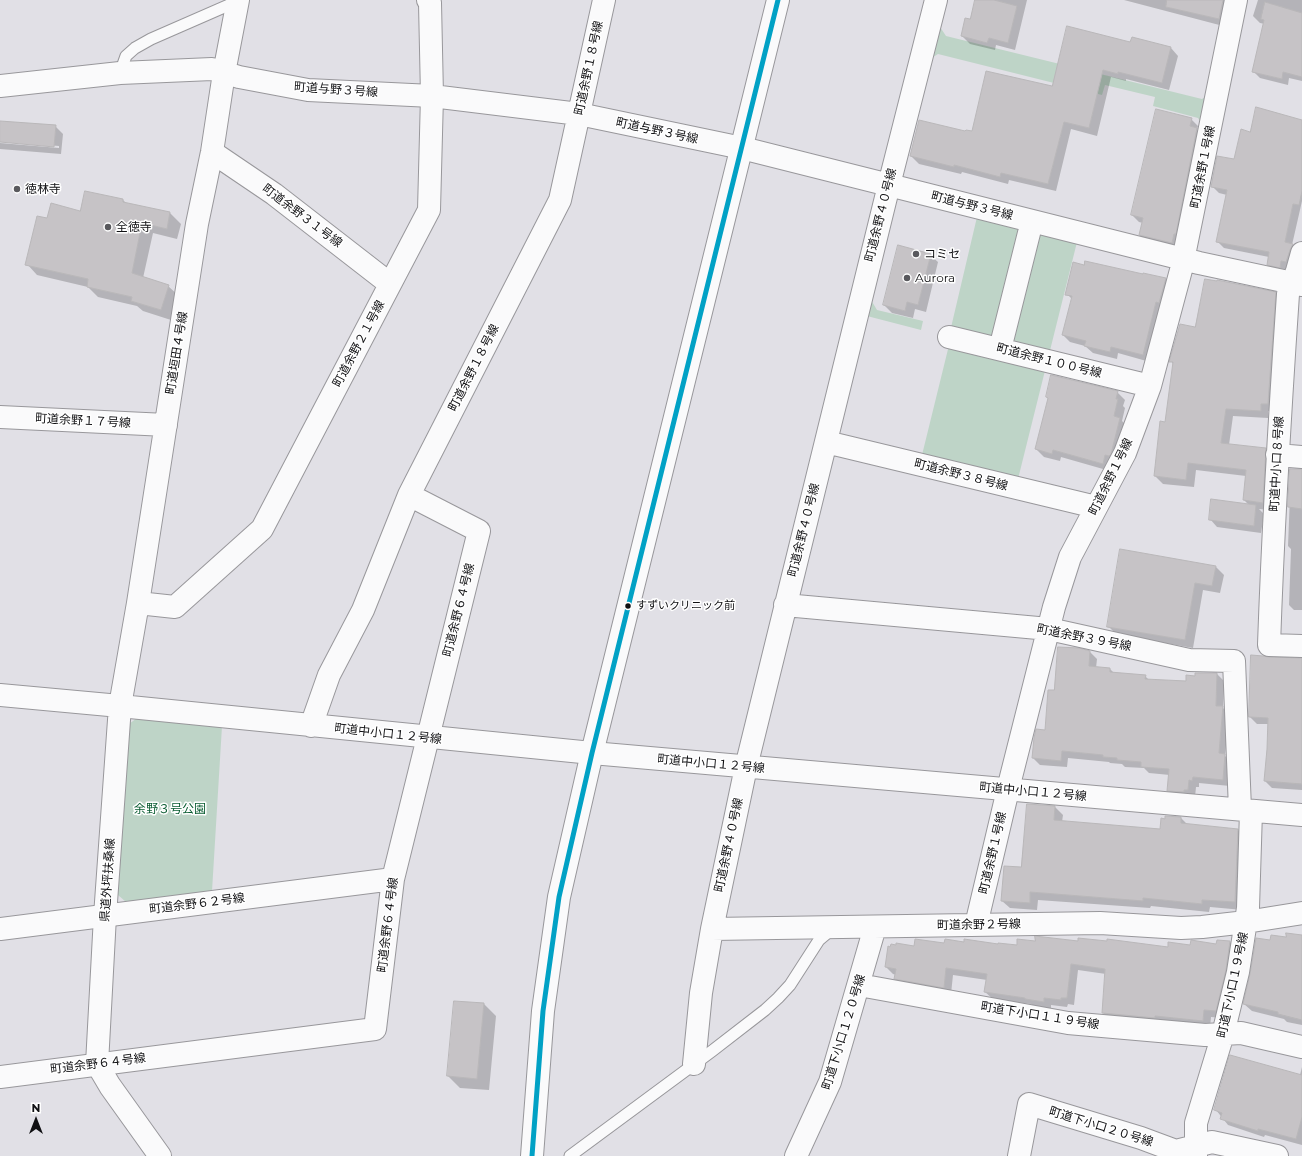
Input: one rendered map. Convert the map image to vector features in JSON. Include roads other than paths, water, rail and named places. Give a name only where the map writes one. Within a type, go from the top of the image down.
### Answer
[{"type":"street","name":"町道垣田４号線","points":[[120,706],[138,603],[197,224],[212,152],[224,73],[239,0]]},
{"type":"street","name":"町道余野２１号線","points":[[138,603],[175,607],[262,529],[429,210],[432,96],[430,4],[428,0]]},
{"type":"street","name":"町道余野１８号線","points":[[311,726],[329,675],[363,610],[410,495],[560,200],[604,0]]},
{"type":"street","points":[[532,1156],[543,1010],[559,897],[592,753],[778,0]]},
{"type":"street","name":"町道余野４０号線","points":[[694,1064],[701,993],[712,929],[746,767],[936,0]]},
{"type":"street","name":"町道余野１号線","points":[[976,926],[1008,790],[1054,607],[1070,557],[1125,453],[1150,386],[1184,259],[1236,0]]},
{"type":"street","name":"町道与野３号線","points":[[0,86],[120,73],[212,69],[224,73],[308,90],[432,96],[579,114],[742,148],[1199,263],[1297,284]]},
{"type":"street","name":"町道余野３１号線","points":[[212,152],[274,194],[390,284]]},
{"type":"street","points":[[1000,349],[1032,220]]},
{"type":"street","name":"町道中小口８号線","points":[[1302,253],[1297,271],[1297,284],[1288,294],[1277,455],[1269,645],[1302,646]]},
{"type":"street","name":"町道余野１００号線","points":[[949,336],[1150,386]]},
{"type":"street","name":"町道余野１７号線","points":[[0,418],[166,425]]},
{"type":"street","name":"町道余野３８号線","points":[[826,442],[1096,507]]},
{"type":"street","points":[[1277,455],[1302,457]]},
{"type":"street","name":"町道余野６４号線","points":[[0,1076],[375,1029],[393,879],[479,531],[410,495]]},
{"type":"street","name":"町道余野３９号線","points":[[785,605],[1049,629],[1189,660],[1234,661],[1246,810]]},
{"type":"street","points":[[0,695],[120,706]]},
{"type":"street","name":"町道中小口１２号線","points":[[120,706],[427,738],[1302,815]]},
{"type":"street","name":"県道外坪扶桑線","points":[[97,1064],[105,916],[120,706]]},
{"type":"street","name":"町道下小口１９号線","points":[[1196,1151],[1196,1123],[1223,1034],[1238,972],[1246,922],[1248,908],[1246,810]]},
{"type":"street","name":"町道余野６２号線","points":[[0,929],[393,879]]},
{"type":"street","name":"町道余野２号線","points":[[712,929],[1100,923],[1181,928],[1246,922],[1302,913]]},
{"type":"street","name":"町道下小口１２０号線","points":[[796,1156],[830,1082],[875,926]]},
{"type":"street","name":"町道下小口１１９号線","points":[[859,985],[1068,1023],[1205,1035],[1241,1033],[1302,1047]]},
{"type":"street","points":[[97,1064],[110,1086],[160,1156]]},
{"type":"street","name":"町道下小口２０号線","points":[[1019,1156],[1029,1104],[1141,1138],[1176,1151],[1196,1151],[1212,1142],[1277,1156]]},
{"type":"lane","points":[[120,73],[126,56],[135,48],[151,39],[239,0]]},
{"type":"lane","points":[[570,1156],[694,1064],[778,998],[790,984],[819,940],[834,927]]},
{"type":"place","name":"徳林寺","points":[[17,189]]},
{"type":"place","name":"全徳寺","points":[[108,227]]},
{"type":"place","name":"コミセ","points":[[916,254]]},
{"type":"place","name":"Aurora","points":[[907,278]]},
{"type":"place","name":"すずいクリニック前","points":[[628,606]]},
{"type":"park label","name":"余野３号公園","points":[[170,809]]}]
